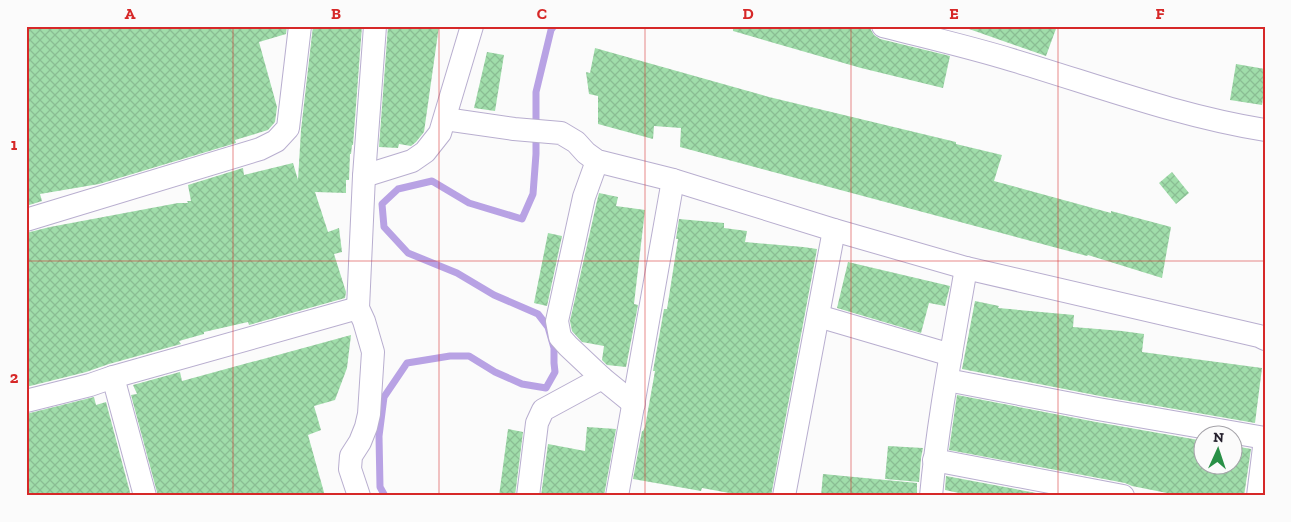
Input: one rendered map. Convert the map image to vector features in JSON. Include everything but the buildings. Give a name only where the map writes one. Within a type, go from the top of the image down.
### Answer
[{"type":"street","points":[[26,220],[260,149],[276,141],[288,128],[300,26]]},
{"type":"street","points":[[358,496],[350,468],[351,456],[360,442],[369,414],[373,352],[358,308],[364,176],[375,26]]},
{"type":"street","points":[[364,176],[412,161],[425,152],[440,133],[472,26]]},
{"type":"street","points":[[883,26],[1011,60],[1155,105],[1265,130]]},
{"type":"street","points":[[445,119],[561,133],[576,142],[597,161],[673,180],[834,230],[966,268],[1259,336],[1265,339]]},
{"type":"street","points":[[597,161],[584,197],[557,321],[560,337],[568,346],[602,378],[634,404]]},
{"type":"street","points":[[620,495],[673,180]]},
{"type":"street","points":[[784,496],[834,230]]},
{"type":"street","points":[[931,496],[934,460],[966,268]]},
{"type":"street","points":[[26,401],[90,385],[358,308]]},
{"type":"street","points":[[818,316],[950,356]]},
{"type":"street","points":[[113,377],[145,496]]},
{"type":"street","points":[[528,496],[537,423],[543,410],[602,378]]},
{"type":"street","points":[[947,380],[1265,439],[1258,496]]},
{"type":"street","points":[[934,460],[1123,496]]},
{"type":"waterway","points":[[385,496],[380,487],[379,436],[384,397],[407,363],[450,356],[469,356],[495,372],[522,384],[546,388],[555,372],[554,348],[548,327],[538,314],[494,295],[457,273],[408,253],[384,227],[382,204],[398,189],[432,181],[469,203],[522,219],[533,194],[536,154],[536,92],[551,30],[554,26]]}]
